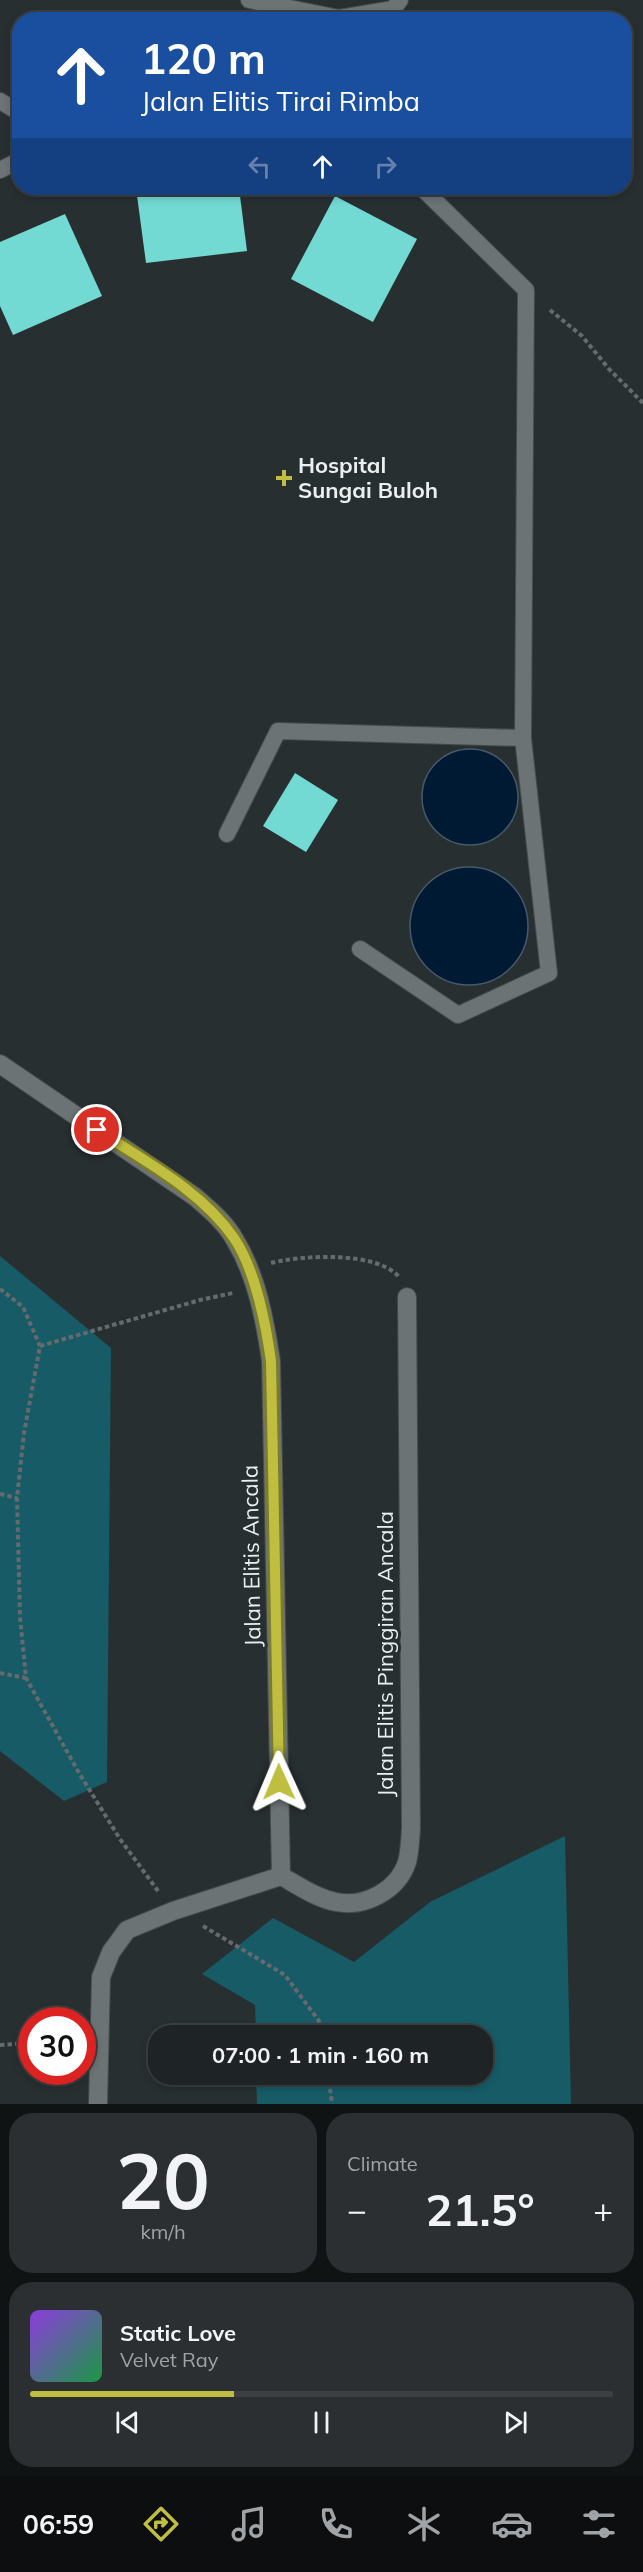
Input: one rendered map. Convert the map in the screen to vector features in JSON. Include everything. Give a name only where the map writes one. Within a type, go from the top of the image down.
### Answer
[{"type":"street","name":"Jalan Elitis Ancala","points":[[0,1064],[194,1196],[217,1216],[236,1240],[255,1288],[266,1329],[271,1361],[281,1876]]},
{"type":"street","name":"Jalan Elitis Pinggiran Ancala","points":[[281,1876],[315,1895],[337,1903],[358,1902],[388,1890],[400,1876],[407,1862],[411,1817],[407,1297]]},
{"type":"street","points":[[98,2104],[102,1977],[111,1952],[128,1930],[173,1911],[281,1876]]},
{"type":"lane","points":[[249,0],[309,12]]},
{"type":"lane","points":[[375,12],[393,9],[400,0]]},
{"type":"lane","points":[[360,949],[458,1015],[549,973],[523,738],[526,290],[430,195]]},
{"type":"lane","points":[[227,834],[278,731],[523,738]]},
{"type":"path","points":[[526,290],[582,336],[609,369],[643,403]]},
{"type":"path","points":[[279,1261],[351,1257],[381,1263],[398,1275],[407,1297]]},
{"type":"path","points":[[40,1346],[200,1300],[255,1288]]},
{"type":"path","points":[[0,1289],[23,1307],[40,1346],[24,1433],[17,1498],[20,1617],[26,1678],[79,1773],[114,1829],[173,1911],[230,1941],[285,1975],[319,2021],[320,2025]]},
{"type":"path","points":[[0,1494],[17,1498]]},
{"type":"path","points":[[0,1673],[26,1678]]},
{"type":"path","points":[[0,2045],[18,2044]]},
{"type":"path","points":[[329,2085],[332,2104]]},
{"type":"shaded area","points":[[470,749],[488,753],[504,763],[514,779],[518,797],[514,815],[504,831],[488,841],[470,845],[452,841],[436,831],[426,815],[422,797],[426,779],[436,763],[452,753]]},
{"type":"shaded area","points":[[469,867],[491,872],[511,884],[523,904],[528,926],[523,948],[511,968],[491,980],[469,985],[447,980],[427,968],[415,948],[410,926],[415,904],[427,884],[447,872]]},
{"type":"shaded area","points":[[0,1256],[111,1348],[107,1782],[64,1801],[0,1751]]},
{"type":"shaded area","points":[[565,1836],[571,2104],[257,2104],[256,2085],[493,2085],[493,2025],[256,2025],[255,2005],[202,1974],[273,1918],[354,1962],[430,1902]]},
{"type":"building","points":[[137,195],[240,195],[247,251],[146,263]]},
{"type":"building","points":[[335,196],[417,239],[373,322],[291,279]]},
{"type":"building","points":[[65,214],[102,296],[13,335],[0,306],[0,242]]},
{"type":"building","points":[[295,773],[338,800],[306,852],[263,826]]},
{"type":"place","name":"Hospital Sungai Buloh","points":[[284,478]]},
{"type":"route","points":[[97,1130],[194,1196],[217,1216],[236,1240],[255,1288],[266,1329],[271,1361],[279,1782]]}]
